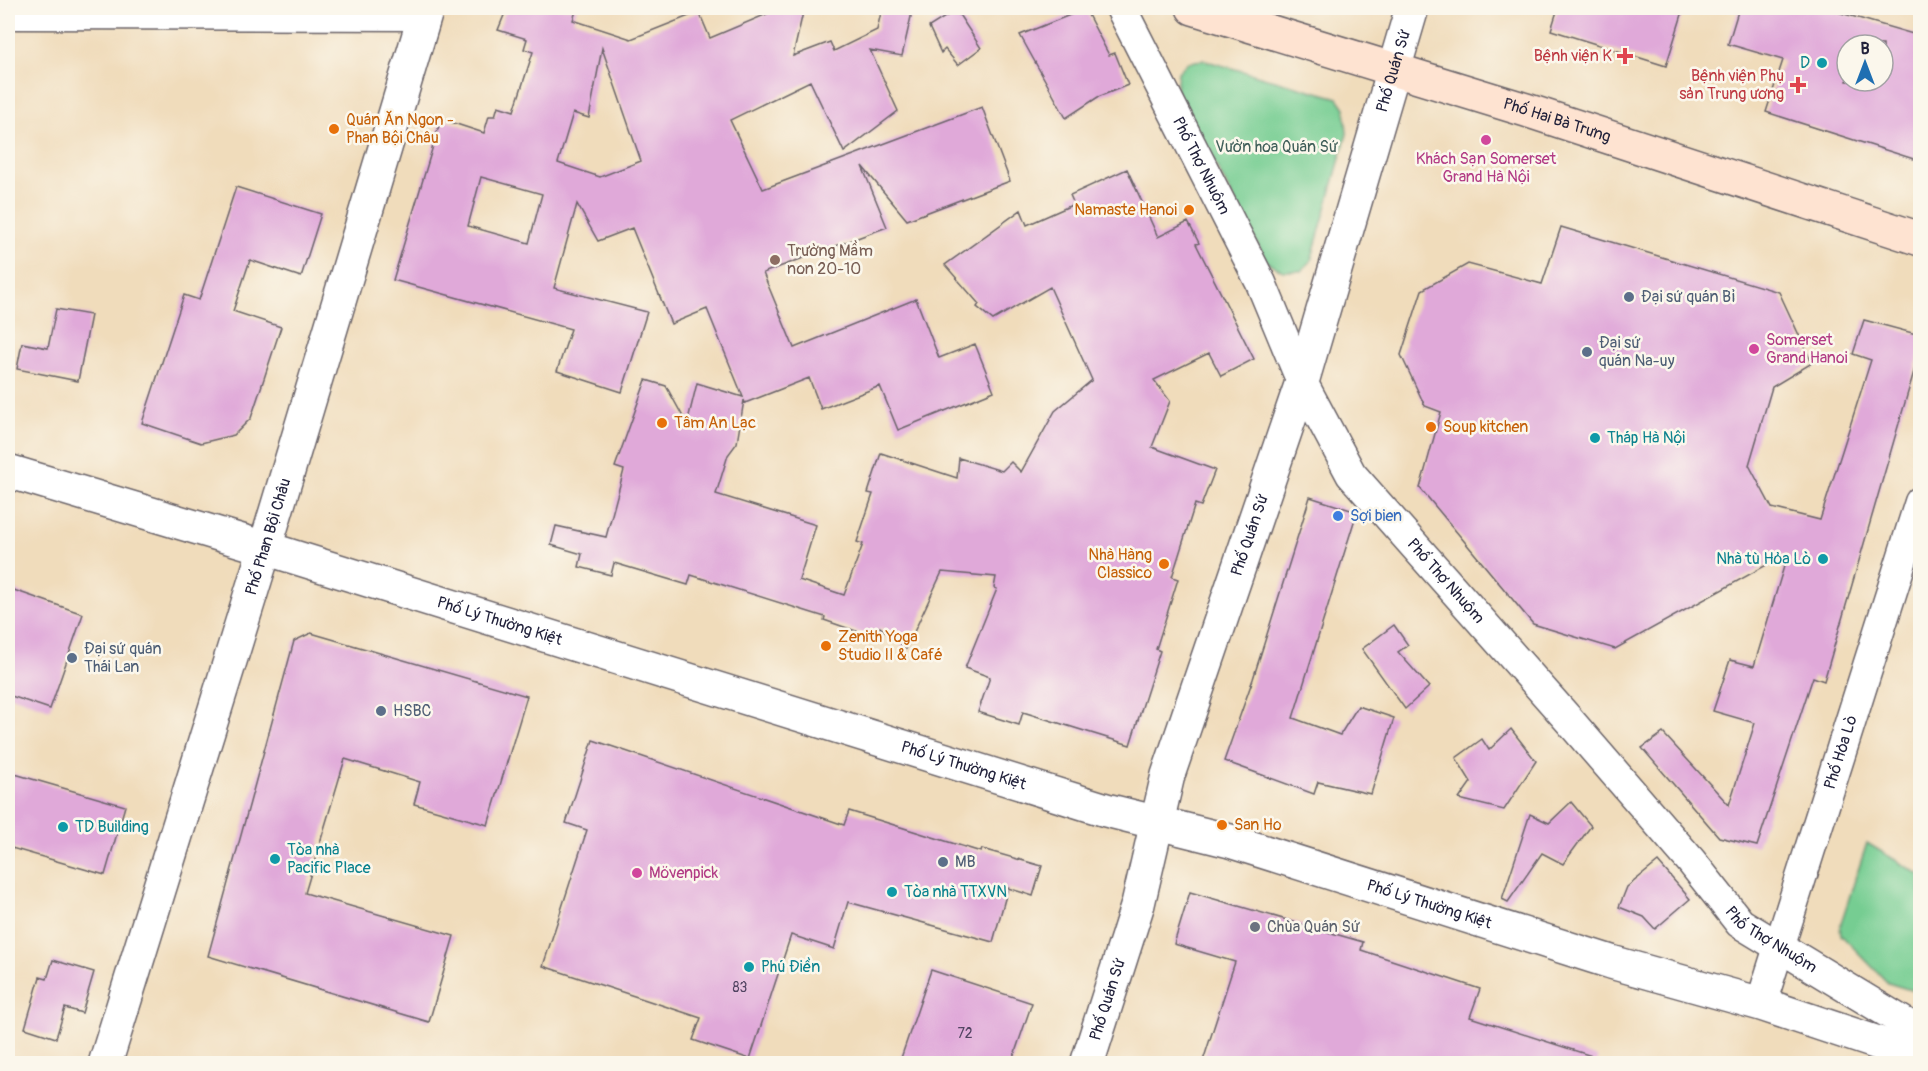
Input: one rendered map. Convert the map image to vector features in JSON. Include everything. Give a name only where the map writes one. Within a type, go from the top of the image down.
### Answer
[{"type":"main road","name":"Phố Hai Bà Trưng","points":[[1193,8],[1526,110],[1920,239]]},
{"type":"street","name":"Phố Thợ Nhuộm","points":[[1121,8],[1261,283],[1302,382],[1351,474],[1568,719],[1740,923],[1920,1032]]},
{"type":"street","name":"Phố Quán Sứ","points":[[1087,1064],[1138,904],[1168,775],[1302,382],[1412,8]]},
{"type":"street","points":[[8,14],[426,11]]},
{"type":"street","name":"Phố Phan Bội Châu","points":[[105,1064],[265,548],[426,11]]},
{"type":"street","name":"Phố Lý Thường Kiệt","points":[[8,471],[265,548],[794,714],[1157,823],[1230,841],[1600,959],[1761,1004],[1920,1057]]},
{"type":"street","name":"Phố Hỏa Lò","points":[[1761,1004],[1920,502]]},
{"type":"green space","name":"Vườn hoa Quán Sứ","points":[[1203,60],[1338,98],[1345,108],[1347,134],[1311,261],[1301,271],[1283,271],[1267,262],[1176,90],[1178,72],[1188,62]]},
{"type":"green space","points":[[1867,843],[1920,875],[1920,993],[1888,983],[1841,935],[1840,926]]},
{"type":"building","points":[[507,8],[577,8],[573,20],[631,39],[699,12],[710,38],[767,14],[768,8],[804,8],[793,56],[830,42],[834,51],[877,30],[882,8],[913,8],[902,56],[870,50],[898,111],[844,152],[810,81],[730,120],[763,189],[982,107],[1010,181],[907,220],[862,166],[887,227],[763,273],[794,348],[916,299],[939,358],[975,344],[994,391],[898,430],[880,386],[821,409],[809,378],[745,403],[744,400],[737,443],[728,455],[716,494],[816,525],[799,580],[844,595],[863,544],[857,542],[873,494],[868,493],[881,453],[957,478],[959,458],[1002,471],[1011,462],[1021,472],[1055,411],[1092,380],[1050,287],[993,320],[977,307],[979,304],[945,265],[1021,210],[1027,225],[1074,204],[1070,195],[1127,169],[1158,237],[1188,222],[1199,243],[1196,244],[1254,359],[1221,376],[1209,353],[1154,380],[1170,401],[1152,447],[1215,470],[1201,506],[1195,504],[1172,577],[1178,579],[1156,649],[1160,651],[1130,745],[1023,712],[1019,725],[978,712],[990,677],[965,668],[997,589],[994,588],[996,577],[942,572],[906,649],[880,627],[876,638],[824,620],[825,617],[691,575],[688,585],[614,563],[611,575],[579,567],[582,554],[551,545],[556,526],[606,537],[624,470],[615,467],[646,380],[666,386],[687,424],[697,383],[743,397],[707,309],[671,324],[632,228],[598,241],[577,204],[554,288],[647,312],[622,392],[557,371],[571,329],[393,280],[441,119],[484,133],[489,116],[495,116],[498,106],[514,111],[533,52],[524,49],[527,39],[498,30]],"holes":[[[602,48],[641,161],[600,177],[558,163],[573,113],[589,118]],[[481,177],[542,194],[529,243],[468,226]]]},
{"type":"building","points":[[1558,8],[1684,8],[1666,66],[1551,30]]},
{"type":"building","points":[[1739,8],[1824,8],[1920,36],[1920,161],[1766,112],[1783,60],[1728,44]]},
{"type":"building","points":[[1085,9],[1109,55],[1115,53],[1128,85],[1098,97],[1066,118],[1020,35]]},
{"type":"building","points":[[956,10],[981,48],[958,65],[945,49],[941,53],[929,27]]},
{"type":"building","points":[[236,187],[321,214],[301,277],[250,260],[233,311],[281,327],[251,418],[234,435],[201,443],[142,423],[184,295],[199,300]]},
{"type":"building","name":"Tháp Hà Nội","points":[[1561,227],[1779,292],[1812,363],[1772,387],[1749,465],[1772,508],[1820,520],[1871,360],[1853,354],[1864,320],[1920,335],[1920,351],[1824,681],[1813,677],[1757,846],[1719,837],[1642,748],[1663,733],[1729,805],[1755,723],[1713,711],[1730,660],[1754,666],[1788,553],[1615,649],[1533,624],[1420,488],[1441,412],[1425,406],[1401,355],[1422,290],[1468,264],[1542,284]]},
{"type":"building","points":[[56,309],[91,315],[78,381],[17,369],[22,343],[48,348]]},
{"type":"building","points":[[1310,497],[1357,512],[1293,718],[1340,735],[1358,706],[1394,718],[1371,794],[1318,782],[1314,794],[1224,761],[1253,679]]},
{"type":"building","points":[[8,588],[83,614],[50,709],[8,695]]},
{"type":"building","points":[[1394,625],[1408,645],[1398,652],[1429,687],[1405,709],[1362,649]]},
{"type":"building","name":"Tòa nhà Pacific Place","points":[[311,633],[527,696],[488,825],[414,804],[420,782],[345,759],[305,893],[454,936],[429,1022],[208,956],[294,641]]},
{"type":"building","points":[[1511,729],[1536,761],[1504,810],[1459,799],[1471,782],[1456,758],[1482,739],[1489,750]]},
{"type":"building","points":[[593,740],[844,825],[849,811],[981,852],[982,849],[1042,866],[1033,896],[1008,888],[993,942],[848,902],[834,949],[791,935],[750,1059],[693,1040],[701,1018],[543,966],[587,830],[566,823]]},
{"type":"building","name":"TD Building","points":[[8,772],[125,806],[105,875],[8,847]]},
{"type":"building","points":[[1571,802],[1591,826],[1563,864],[1542,853],[1508,902],[1502,899],[1530,814],[1549,823]]},
{"type":"building","points":[[1658,862],[1690,899],[1655,929],[1644,917],[1619,907],[1627,887]]},
{"type":"building","name":"Chùa Quán Sứ","points":[[1190,892],[1363,942],[1361,950],[1480,989],[1470,1017],[1598,1058],[1597,1064],[1202,1064],[1235,962],[1174,944]]},
{"type":"building","points":[[53,960],[94,972],[82,1013],[65,1008],[56,1038],[25,1028],[40,977],[47,979]]},
{"type":"building","points":[[931,970],[1032,1003],[1011,1064],[899,1064]]},
{"type":"place","name":"Bệnh viện K","points":[[1625,56]]},
{"type":"place","name":"D","points":[[1822,63]]},
{"type":"place","name":"Bệnh viện Phụ sản Trung ương","points":[[1798,85]]},
{"type":"place","name":"Quán Ăn Ngon - Phan Bội Châu","points":[[334,129]]},
{"type":"place","name":"Khách Sạn Somerset Grand Hà Nội","points":[[1486,140]]},
{"type":"place","name":"Namaste Hanoi","points":[[1189,210]]},
{"type":"place","name":"Trường Mầm non 20-10","points":[[775,260]]},
{"type":"place","name":"Đại sứ quán Bỉ","points":[[1629,297]]},
{"type":"place","name":"Somerset Grand Hanoi","points":[[1754,349]]},
{"type":"place","name":"Đại sứ quán Na-uy","points":[[1587,352]]},
{"type":"place","name":"Tâm An Lạc","points":[[662,423]]},
{"type":"place","name":"Soup kitchen","points":[[1431,427]]},
{"type":"place","name":"Tháp Hà Nội","points":[[1595,438]]},
{"type":"place","name":"Sợi bien","points":[[1338,516]]},
{"type":"place","name":"Nhà tù Hỏa Lò","points":[[1823,559]]},
{"type":"place","name":"Nhà Hàng Classico","points":[[1164,564]]},
{"type":"place","name":"Zenith Yoga Studio II & Café","points":[[826,646]]},
{"type":"place","name":"Đại sứ quán Thái Lan","points":[[72,658]]},
{"type":"place","name":"HSBC","points":[[381,711]]},
{"type":"place","name":"San Ho","points":[[1222,825]]},
{"type":"place","name":"TD Building","points":[[63,827]]},
{"type":"place","name":"Tòa nhà Pacific Place","points":[[275,859]]},
{"type":"place","name":"MB","points":[[943,862]]},
{"type":"place","name":"Mövenpick","points":[[637,873]]},
{"type":"place","name":"Tòa nhà TTXVN","points":[[892,892]]},
{"type":"place","name":"Chùa Quán Sứ","points":[[1255,927]]},
{"type":"place","name":"Phú Điền","points":[[749,967]]}]
